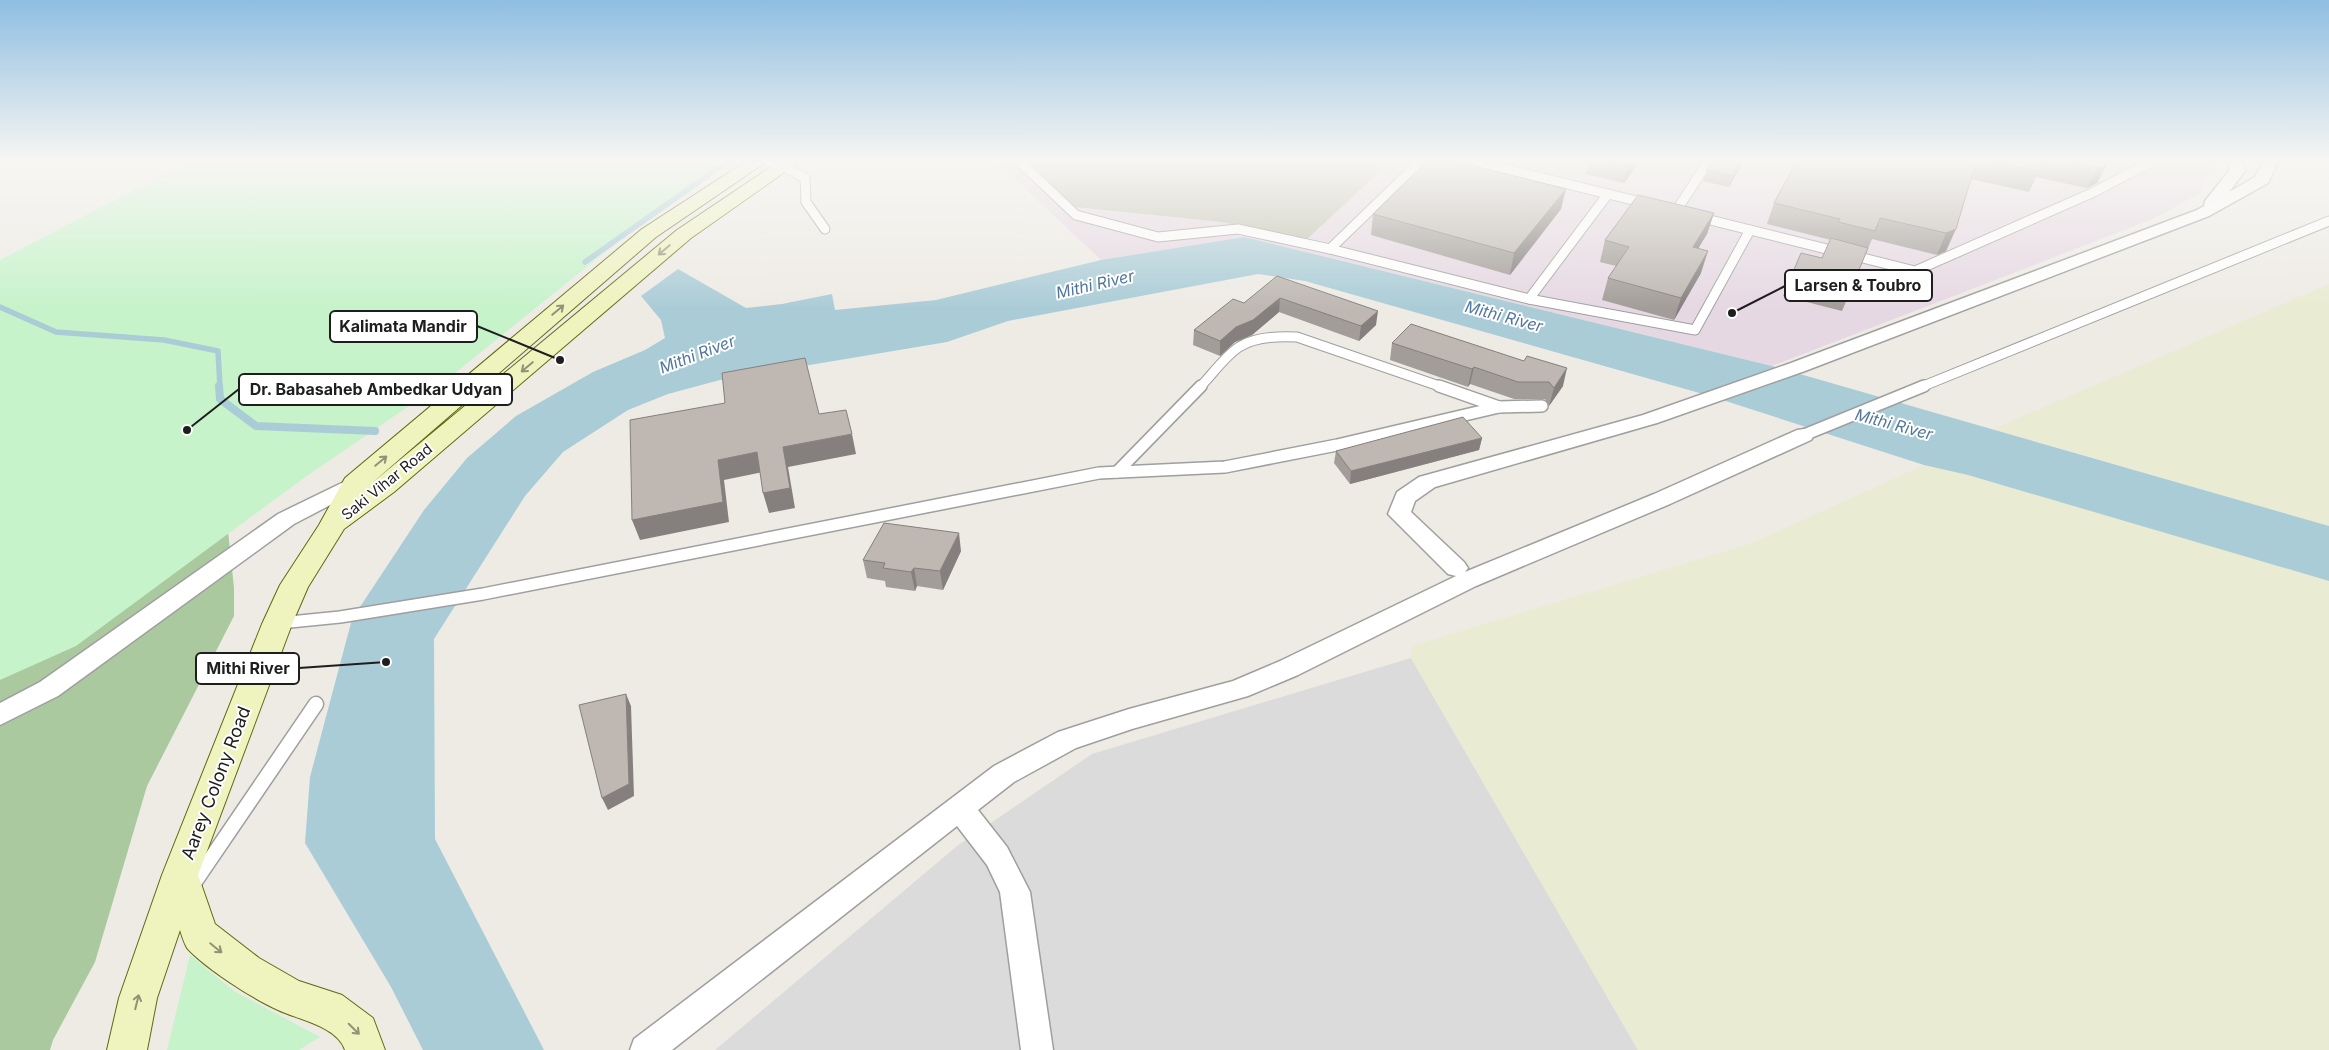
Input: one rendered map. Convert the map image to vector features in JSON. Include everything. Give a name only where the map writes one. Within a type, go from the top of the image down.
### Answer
[{"type":"main road","name":"Saki Vihar Road","points":[[332,527],[354,484],[649,233],[683,211]]},
{"type":"main road","name":"Saki Vihar Road","points":[[332,527],[385,486],[684,234],[717,211]]},
{"type":"main road","points":[[602,273],[630,280]]},
{"type":"main road","name":"Aarey Colony Road","points":[[127,1050],[138,998],[183,885],[277,624],[294,585],[332,527]]},
{"type":"main road","points":[[183,885],[200,935],[245,971],[283,993],[328,1008],[359,1032],[365,1050]]},
{"type":"street","points":[[1456,568],[1399,514],[1405,497],[1427,482],[1650,419],[1798,368],[2203,212]]},
{"type":"street","points":[[646,1050],[1004,774],[1067,740],[1129,719],[1239,689],[1289,668],[1468,580],[1662,499],[1804,435]]},
{"type":"street","points":[[0,715],[49,689],[286,519],[354,484],[385,486]]},
{"type":"street","points":[[960,808],[997,856],[1015,892],[1037,1050]]},
{"type":"lane","points":[[811,211],[825,229]]},
{"type":"lane","points":[[1072,211],[1076,215],[1158,237],[1238,229],[1330,249],[1529,300],[1695,330],[1750,230]]},
{"type":"lane","points":[[1330,249],[1369,211]]},
{"type":"lane","points":[[1529,300],[1595,211]]},
{"type":"lane","points":[[1676,211],[1915,271],[2051,211]]},
{"type":"lane","points":[[1804,435],[2329,221]]},
{"type":"lane","points":[[1117,472],[1239,347],[1260,338],[1297,337],[1499,407]]},
{"type":"lane","points":[[277,624],[340,617],[483,594],[1099,473],[1225,467],[1337,445],[1499,407],[1542,406]]},
{"type":"lane","points":[[183,885],[316,704]]},
{"type":"shaded area","points":[[1049,211],[2168,211],[2153,219],[1772,366],[1244,237],[1101,260]]},
{"type":"shaded area","points":[[1115,211],[1337,211],[1306,240],[1222,222]]},
{"type":"shaded area","points":[[2329,284],[2329,526],[1993,429]]},
{"type":"shaded area","points":[[1924,465],[1968,475],[2329,581],[2329,1050],[1638,1050],[1411,658],[1411,646],[1750,544]]},
{"type":"shaded area","points":[[1411,658],[1638,1050],[715,1050],[957,846],[1092,754]]},
{"type":"green space","points":[[94,211],[657,211],[444,382],[304,478],[76,646],[0,680],[0,260]]},
{"type":"green space","points":[[0,353],[225,503],[234,588],[234,616],[147,786],[95,962],[53,1040],[50,1050],[0,1050]]},
{"type":"green space","points":[[190,955],[234,991],[320,1037],[299,1050],[167,1050]]},
{"type":"water","points":[[1244,237],[1772,366],[2329,526],[2329,581],[1968,475],[1924,465],[1710,396],[1305,281],[1258,274],[1008,321],[947,342],[720,380],[668,394],[628,410],[563,452],[525,496],[434,639],[435,839],[544,1050],[423,1050],[391,987],[305,843],[310,777],[352,619],[424,510],[467,458],[516,416],[593,372],[645,350],[665,338],[661,320],[641,296],[678,269],[746,308],[782,304],[832,294],[835,310],[936,300],[1101,260]]},
{"type":"building","points":[[1376,211],[1548,211],[1514,253],[1373,214]]},
{"type":"building","points":[[1626,211],[1706,211],[1714,213],[1693,247],[1708,251],[1681,298],[1608,278],[1629,247],[1605,240]]},
{"type":"building","points":[[1807,211],[1961,211],[1956,229],[1946,233],[1880,218],[1875,231],[1838,222],[1840,219]]},
{"type":"building","points":[[1831,238],[1868,248],[1849,294],[1790,279],[1801,253],[1822,258]]},
{"type":"building","points":[[1277,276],[1378,311],[1361,326],[1280,298],[1253,320],[1236,327],[1220,341],[1194,330],[1233,299],[1244,303]]},
{"type":"building","points":[[1411,324],[1524,361],[1527,356],[1567,368],[1554,388],[1549,382],[1518,382],[1392,343]]},
{"type":"building","points":[[805,358],[819,414],[846,410],[852,434],[783,447],[790,488],[763,493],[757,452],[718,460],[723,502],[632,520],[630,420],[725,403],[722,373]]},
{"type":"building","points":[[1463,417],[1482,438],[1351,471],[1336,451]]},
{"type":"building","points":[[884,523],[959,533],[940,571],[914,568],[911,572],[883,568],[885,563],[863,560]]},
{"type":"building","points":[[626,694],[629,784],[602,798],[579,705]]},
{"type":"waterway","points":[[585,262],[657,211]]},
{"type":"waterway","points":[[0,307],[56,332],[164,340],[218,351],[220,387]]},
{"type":"waterway","points":[[219,386],[220,399],[256,426],[375,431]]},
{"type":"place","name":"Larsen & Toubro","points":[[1732,313]]},
{"type":"place","name":"Kalimata Mandir","points":[[560,360]]},
{"type":"place","name":"Dr. Babasaheb Ambedkar Udyan","points":[[187,430]]},
{"type":"place","name":"Mithi River","points":[[386,662]]}]
